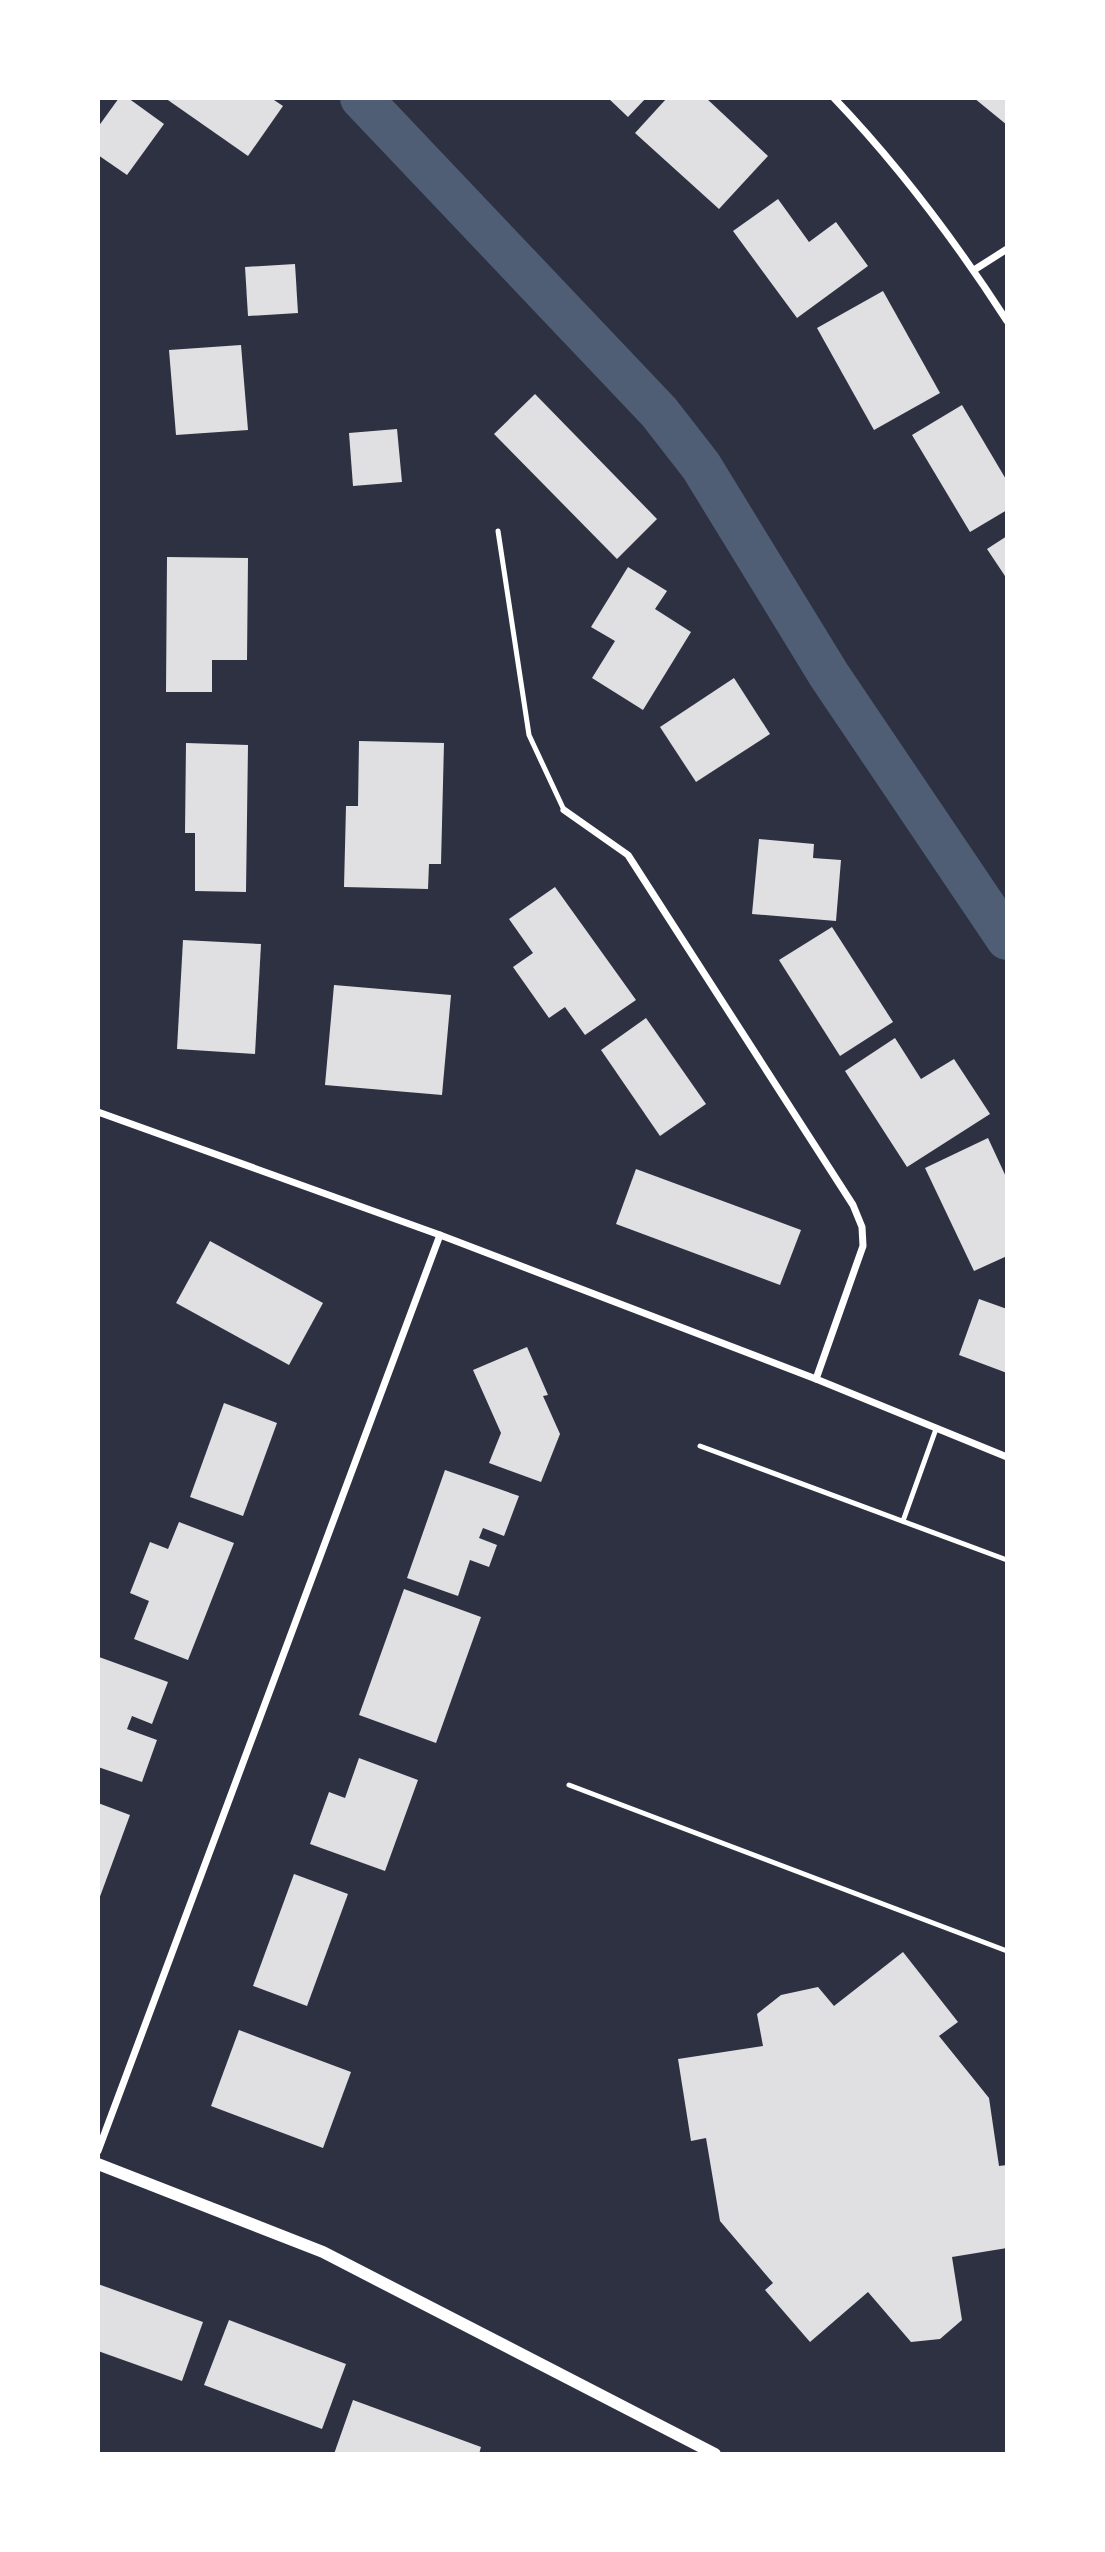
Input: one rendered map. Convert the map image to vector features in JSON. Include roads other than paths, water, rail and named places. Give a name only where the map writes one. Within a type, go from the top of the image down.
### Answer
[{"type":"street","points":[[834,98],[878,143],[974,270],[1007,321]]},
{"type":"street","points":[[974,270],[1007,249]]},
{"type":"street","points":[[564,810],[628,855],[853,1205],[862,1227],[863,1247],[816,1379]]},
{"type":"street","points":[[98,1112],[440,1235],[816,1379],[1007,1457]]},
{"type":"street","points":[[98,2151],[440,1235]]},
{"type":"street","points":[[98,2164],[323,2252],[715,2454]]},
{"type":"lane","points":[[498,531],[529,735],[564,810]]},
{"type":"lane","points":[[903,1521],[936,1429]]},
{"type":"lane","points":[[700,1446],[1007,1560]]},
{"type":"lane","points":[[569,1785],[1007,1951]]},
{"type":"waterway","points":[[361,98],[659,412],[701,466],[829,675],[1007,939]]}]
